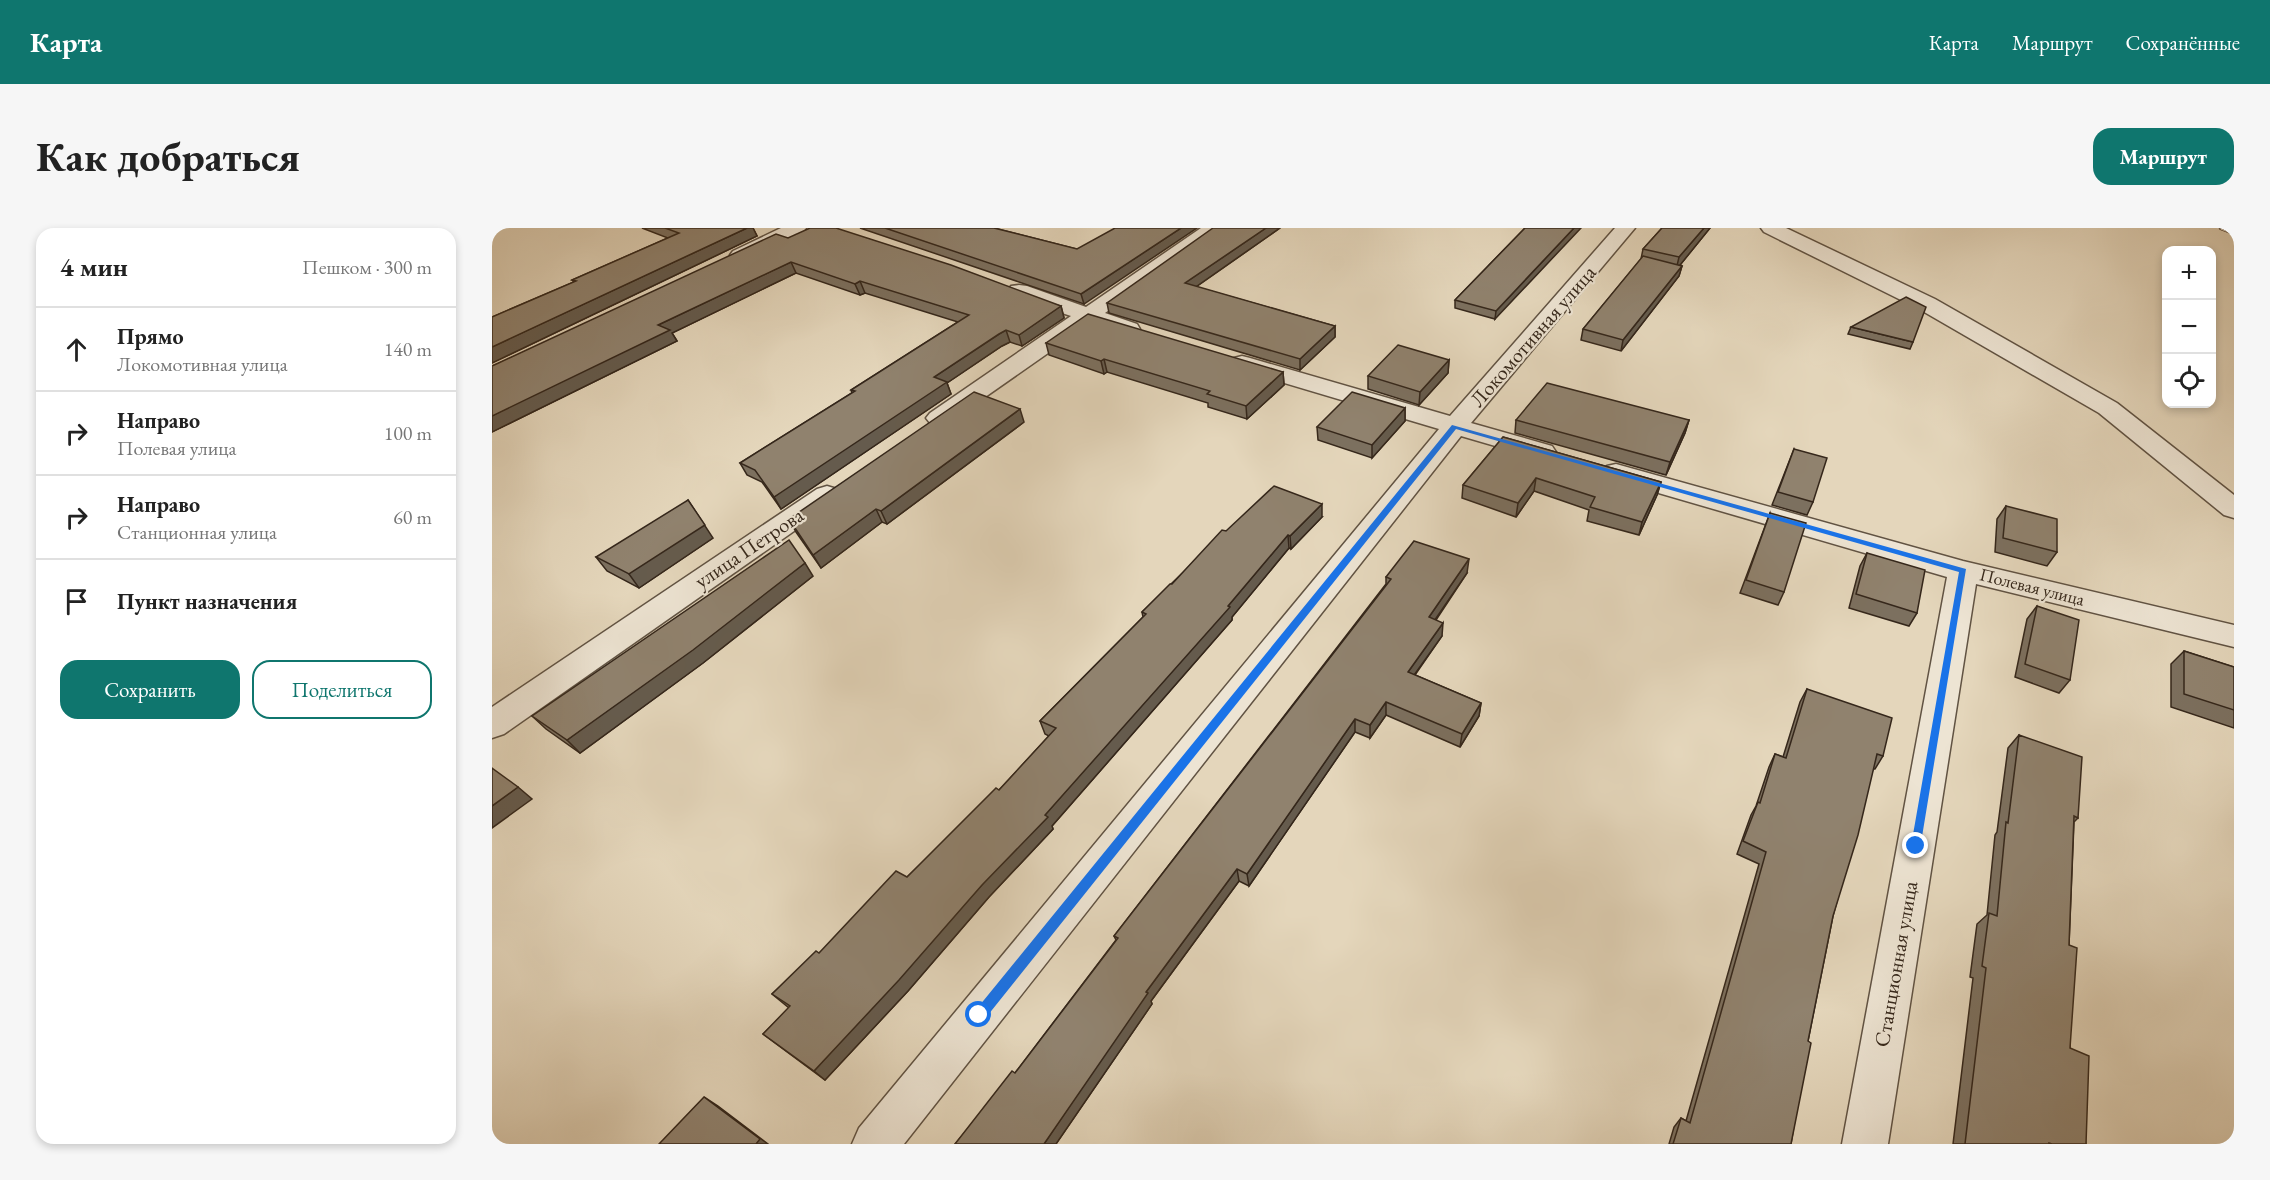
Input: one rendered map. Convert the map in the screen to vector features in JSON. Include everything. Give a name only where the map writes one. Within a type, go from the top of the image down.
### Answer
[{"type":"street","points":[[722,263],[796,228]]},
{"type":"street","points":[[921,430],[1214,228]]},
{"type":"street","name":"Локомотивная улица","points":[[875,1144],[1455,426],[1625,228]]},
{"type":"street","points":[[1771,228],[1927,304],[2108,408],[2234,508]]},
{"type":"street","points":[[994,282],[1087,316],[1156,337]]},
{"type":"street","name":"Полевая улица","points":[[1214,354],[1579,462],[1963,571],[2234,636]]},
{"type":"street","name":"улица Петрова","points":[[492,724],[843,484]]},
{"type":"street","name":"Станционная улица","points":[[1865,1144],[1963,571]]},
{"type":"building","points":[[665,228],[747,228],[492,347],[492,317],[679,233]]},
{"type":"building","points":[[810,228],[836,228],[951,265],[1061,306],[1019,335],[1006,330],[934,377],[947,382],[774,497],[755,470],[740,463],[855,391],[851,390],[969,315],[860,281],[855,284],[791,262],[658,325],[670,330],[492,416],[492,366],[776,234],[788,238]]},
{"type":"building","points":[[885,228],[994,228],[1077,249],[1115,228],[1181,228],[1081,294]]},
{"type":"building","points":[[1213,228],[1266,228],[1185,283],[1335,326],[1300,359],[1107,303]]},
{"type":"building","points":[[1525,228],[1574,228],[1496,311],[1455,300]]},
{"type":"building","points":[[1662,228],[1704,228],[1679,257],[1643,249]]},
{"type":"building","points":[[1643,256],[1682,266],[1623,340],[1583,329]]},
{"type":"building","points":[[1906,297],[1926,307],[1913,342],[1851,327]]},
{"type":"building","points":[[1088,314],[1283,372],[1246,406],[1207,394],[1210,391],[1104,359],[1101,361],[1046,343]]},
{"type":"building","points":[[1398,345],[1449,360],[1420,392],[1368,376]]},
{"type":"building","points":[[1547,383],[1689,420],[1670,462],[1516,420]]},
{"type":"building","points":[[974,392],[1020,409],[881,511],[876,509],[813,555],[789,519]]},
{"type":"building","points":[[1352,392],[1405,408],[1372,445],[1317,427]]},
{"type":"building","points":[[1503,437],[1661,482],[1642,522],[1590,507],[1595,497],[1536,478],[1518,503],[1463,485]]},
{"type":"building","points":[[1794,449],[1827,458],[1813,502],[1778,492]]},
{"type":"building","points":[[1274,486],[1322,504],[1290,536],[1288,535],[1228,606],[1230,607],[1045,815],[1048,817],[982,885],[899,980],[814,1071],[763,1034],[790,1006],[772,994],[816,951],[819,953],[896,871],[907,877],[996,788],[999,790],[1056,728],[1040,721],[1146,614],[1142,612],[1172,584],[1222,530],[1226,531]]},
{"type":"building","points":[[688,500],[705,525],[629,574],[596,557]]},
{"type":"building","points":[[2006,506],[2057,519],[2057,552],[2003,538]]},
{"type":"building","points":[[1770,513],[1806,523],[1784,592],[1746,580]]},
{"type":"building","points":[[789,540],[805,563],[693,650],[567,740],[532,716]]},
{"type":"building","points":[[1414,541],[1469,559],[1429,617],[1443,623],[1408,672],[1481,703],[1462,734],[1386,702],[1370,725],[1355,719],[1247,874],[1237,869],[1146,992],[1148,993],[1044,1144],[955,1144],[1012,1071],[1015,1073],[1118,938],[1114,936],[1391,579],[1386,577]]},
{"type":"building","points":[[1867,553],[1925,570],[1917,613],[1856,594]]},
{"type":"building","points":[[2037,606],[2079,620],[2070,680],[2025,664]]},
{"type":"building","points":[[2184,651],[2234,667],[2234,710],[2184,694]]},
{"type":"building","points":[[1807,689],[1892,718],[1883,756],[1877,754],[1858,835],[1833,916],[1808,1041],[1811,1043],[1791,1144],[1673,1144],[1681,1118],[1690,1123],[1766,852],[1743,841],[1758,802],[1760,803],[1775,754],[1786,758]]},
{"type":"building","points":[[2019,735],[2082,757],[2078,818],[2074,816],[2069,945],[2077,948],[2070,1048],[2089,1056],[2086,1144],[1965,1144],[1986,968],[1982,966],[1989,913],[1997,916],[2006,822],[2008,823]]},
{"type":"building","points":[[492,768],[518,787],[492,806]]},
{"type":"building","points":[[704,1097],[760,1139],[756,1144],[659,1144]]},
{"type":"railway","points":[[2221,228],[2234,233]]},
{"type":"route","points":[[979,1015],[1455,426],[1963,571],[1916,846]]}]
